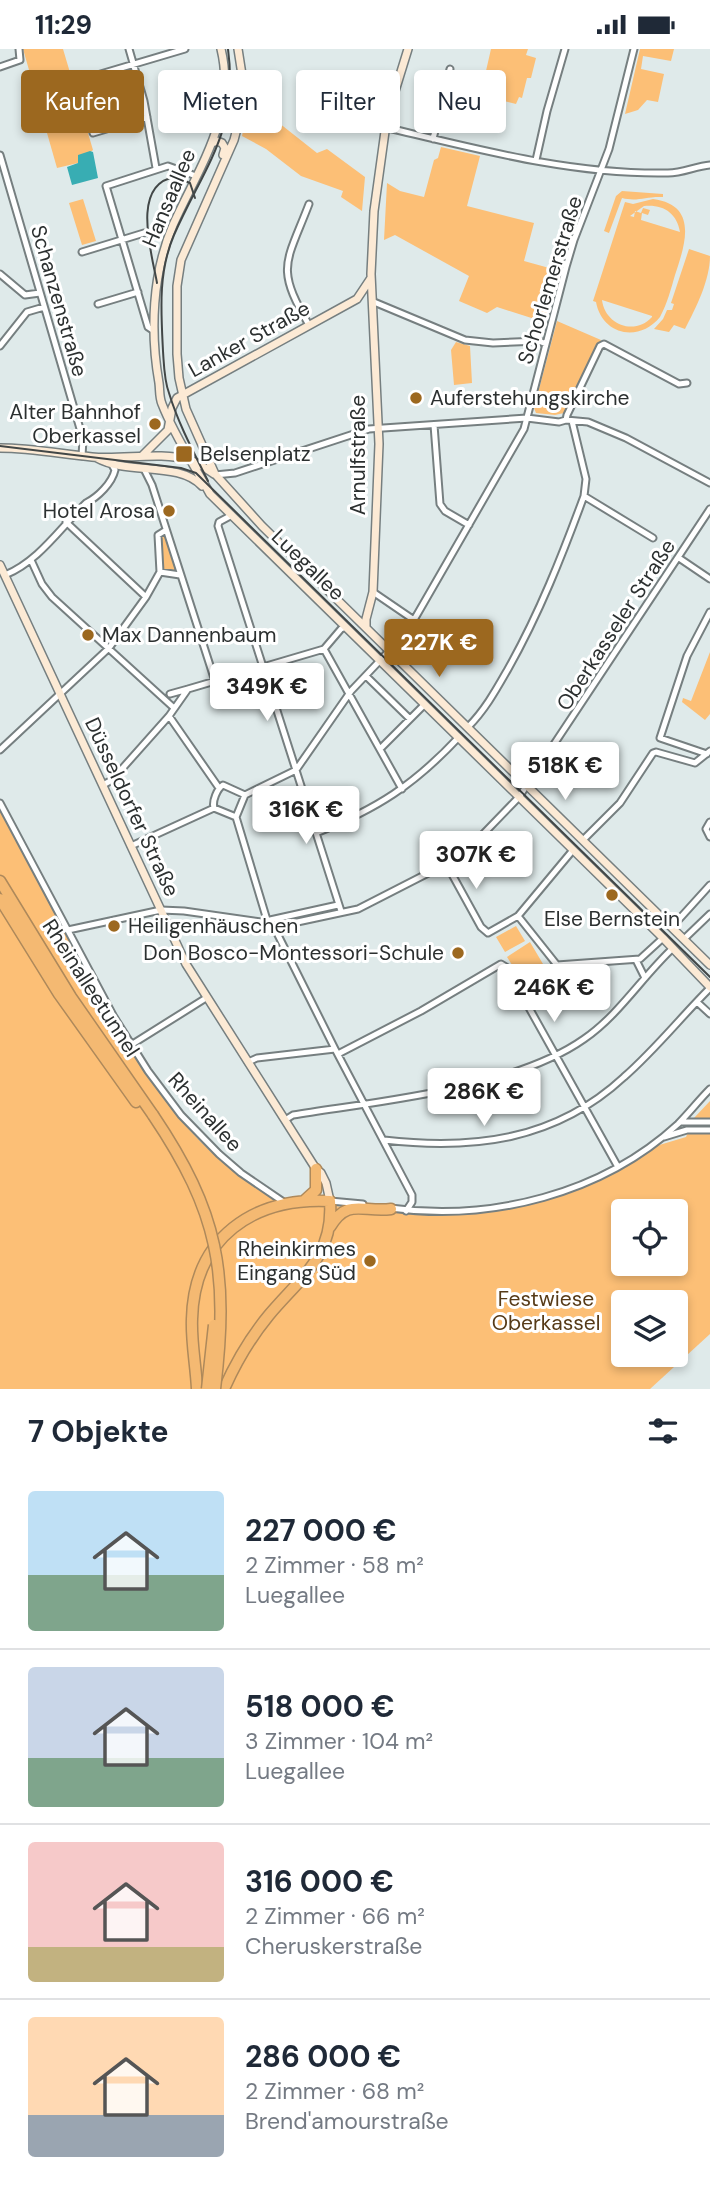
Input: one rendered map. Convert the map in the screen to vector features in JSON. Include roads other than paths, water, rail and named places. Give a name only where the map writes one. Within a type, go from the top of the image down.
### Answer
[{"type":"highway","name":"Rheinalleetunnel","points":[[0,881],[71,997],[150,1117]]},
{"type":"highway","name":"Rheinalleetunnel","points":[[0,899],[54,986],[150,1117]]},
{"type":"highway","points":[[150,1117],[189,1187],[211,1257],[214,1330],[207,1389]]},
{"type":"highway","points":[[150,1117],[189,1173],[212,1232],[217,1255],[221,1305],[215,1389]]},
{"type":"highway","points":[[305,1200],[316,1190],[316,1170]]},
{"type":"highway","points":[[197,1389],[192,1318],[195,1294],[207,1259],[230,1230],[256,1212],[305,1200],[330,1201],[330,1227]]},
{"type":"highway","points":[[224,1389],[253,1336],[309,1272],[321,1254],[330,1227],[338,1215],[350,1208],[391,1209]]},
{"type":"main road","name":"Hansaallee","points":[[170,419],[162,404],[155,355],[156,297],[162,256],[212,143],[225,97],[221,49]]},
{"type":"main road","name":"Hansaallee","points":[[182,395],[177,354],[180,267],[187,243],[234,140],[242,107],[243,81],[238,49]]},
{"type":"main road","name":"Arnulfstraße","points":[[400,75],[408,49]]},
{"type":"main road","name":"Arnulfstraße","points":[[366,624],[373,593],[378,428],[372,278],[375,197],[383,133]]},
{"type":"main road","name":"Hansaallee","points":[[212,143],[220,141],[224,145],[224,162]]},
{"type":"main road","name":"Lanker Straße","points":[[170,419],[174,402],[182,395],[357,299],[372,278]]},
{"type":"main road","points":[[357,299],[374,302]]},
{"type":"main road","points":[[160,392],[167,400],[174,402]]},
{"type":"main road","name":"Luegallee","points":[[182,395],[215,474],[227,490],[351,613],[366,624],[386,655],[425,704],[663,938],[710,988]]},
{"type":"main road","name":"Luegallee","points":[[170,419],[210,494],[346,627],[386,655],[468,727],[710,965]]},
{"type":"main road","points":[[142,456],[168,431],[170,419]]},
{"type":"main road","points":[[0,441],[16,447]]},
{"type":"main road","points":[[0,448],[16,447],[97,458],[142,456],[192,461],[215,474]]},
{"type":"main road","points":[[97,458],[111,463],[187,475],[210,494]]},
{"type":"main road","name":"Düsseldorfer Straße","points":[[0,565],[186,964],[316,1170],[321,1173],[330,1201]]},
{"type":"main road","points":[[351,613],[362,614],[369,608]]},
{"type":"street","points":[[0,67],[21,58],[19,49]]},
{"type":"street","points":[[129,49],[147,117],[156,168]]},
{"type":"street","points":[[114,70],[186,49]]},
{"type":"street","points":[[536,160],[565,49]]},
{"type":"street","name":"Schorlemerstraße","points":[[296,770],[349,695],[407,632],[524,429],[574,240],[610,149],[634,49]]},
{"type":"street","points":[[433,139],[450,69]]},
{"type":"street","points":[[400,131],[536,160],[602,170],[670,173],[710,165]]},
{"type":"street","name":"Schanzenstraße","points":[[0,155],[83,439],[82,456]]},
{"type":"street","points":[[154,331],[148,327],[106,186],[156,168],[173,167],[196,176]]},
{"type":"street","points":[[309,204],[286,268],[289,288],[309,325]]},
{"type":"street","points":[[82,252],[144,233]]},
{"type":"street","points":[[0,274],[25,295],[40,293]]},
{"type":"street","points":[[98,304],[138,292]]},
{"type":"street","points":[[374,302],[466,340],[493,343],[539,341],[546,344]]},
{"type":"street","points":[[0,347],[27,312],[44,307]]},
{"type":"street","points":[[468,727],[492,697],[519,649],[551,582],[584,496],[586,479],[567,415],[600,347],[604,344],[679,384],[687,383]]},
{"type":"street","points":[[215,474],[235,473],[366,429],[527,418],[588,422],[626,438],[710,483]]},
{"type":"street","points":[[434,425],[439,504],[445,511],[469,525]]},
{"type":"street","points":[[5,575],[31,560],[62,530],[66,522],[113,479],[115,470],[111,463]]},
{"type":"street","points":[[144,469],[152,485],[215,681]]},
{"type":"street","points":[[152,485],[159,471]]},
{"type":"street","points":[[227,490],[228,482],[235,473]]},
{"type":"street","points":[[584,496],[653,538]]},
{"type":"street","name":"Oberkasseler Straße","points":[[68,930],[161,911],[184,911],[248,921],[267,920],[326,908],[358,909],[442,866],[448,867],[519,797],[710,509]]},
{"type":"street","points":[[232,515],[219,522],[218,526],[340,908]]},
{"type":"street","points":[[66,522],[146,597]]},
{"type":"street","points":[[0,750],[109,648],[146,597],[160,572],[158,535],[166,530]]},
{"type":"street","points":[[679,558],[710,579]]},
{"type":"street","points":[[31,560],[46,591],[174,708]]},
{"type":"street","points":[[19,569],[35,570]]},
{"type":"street","points":[[160,572],[180,575]]},
{"type":"street","points":[[373,593],[414,620]]},
{"type":"street","points":[[583,840],[620,803],[653,754],[656,752],[692,763],[698,762],[708,752],[660,739],[687,656],[710,612]]},
{"type":"street","points":[[170,694],[324,649],[341,629],[346,627]]},
{"type":"street","points":[[324,649],[402,789]]},
{"type":"street","points":[[366,676],[410,719]]},
{"type":"street","points":[[103,785],[112,780],[169,716],[188,689]]},
{"type":"street","points":[[380,749],[425,704]]},
{"type":"street","points":[[169,716],[219,787]]},
{"type":"street","points":[[316,833],[365,812],[402,789],[419,777],[459,737]]},
{"type":"street","points":[[296,770],[245,795],[236,817],[267,920],[274,927],[412,1195],[412,1202],[406,1210]]},
{"type":"street","points":[[219,787],[223,785],[245,795]]},
{"type":"street","points":[[214,808],[219,787]]},
{"type":"street","name":"Rheinallee","points":[[0,803],[131,1045],[167,1097],[196,1132],[240,1173],[285,1203]]},
{"type":"street","points":[[131,846],[214,808],[236,817]]},
{"type":"street","points":[[710,822],[706,829],[710,837]]},
{"type":"street","points":[[448,867],[481,927],[488,933],[518,916],[573,850]]},
{"type":"street","points":[[672,927],[710,885]]},
{"type":"street","name":"Oberkasseler Straße","points":[[274,927],[340,908]]},
{"type":"street","points":[[684,939],[710,914]]},
{"type":"street","points":[[518,916],[558,965]]},
{"type":"street","points":[[678,920],[691,932]]},
{"type":"street","points":[[518,988],[558,965],[636,960],[645,957],[663,938]]},
{"type":"street","points":[[285,1120],[293,1115],[478,1082],[557,1056],[601,1027],[673,949]]},
{"type":"street","points":[[636,960],[645,978]]},
{"type":"street","points":[[248,1062],[257,1058],[336,1051],[421,1011],[501,964],[506,967],[618,1167]]},
{"type":"street","points":[[384,1140],[444,1145],[496,1139],[542,1128],[585,1107],[623,1079],[710,988]]},
{"type":"street","points":[[131,1045],[206,998]]},
{"type":"street","points":[[697,1002],[710,1014]]},
{"type":"street","points":[[330,1201],[443,1213],[524,1203],[572,1188],[618,1167],[680,1122],[710,1089]]},
{"type":"street","points":[[680,1122],[710,1122]]},
{"type":"street","points":[[680,1122],[687,1131]]},
{"type":"street","points":[[661,1137],[687,1131],[710,1130]]},
{"type":"water","points":[[93,152],[98,178],[72,185],[67,167],[78,163],[78,155]]},
{"type":"tram line","points":[[208,481],[182,427],[166,383],[161,306],[169,249],[217,147],[224,125],[229,103],[228,49]]},
{"type":"tram line","points":[[157,283],[147,222],[152,192],[161,182],[175,177],[190,183],[195,198]]},
{"type":"tram line","points":[[0,446],[181,468],[196,473],[710,977]]},
{"type":"place","name":"Auferstehungskirche","points":[[416,398]]},
{"type":"place","name":"Alter Bahnhof Oberkassel","points":[[155,424]]},
{"type":"place","name":"Belsenplatz","points":[[184,454]]},
{"type":"place","name":"Hotel Arosa","points":[[169,511]]},
{"type":"place","name":"Max Dannenbaum","points":[[88,635]]},
{"type":"place","name":"Else Bernstein","points":[[612,895]]},
{"type":"place","name":"Heiligenhäuschen","points":[[114,926]]},
{"type":"place","name":"Don Bosco-Montessori-Schule","points":[[458,953]]},
{"type":"place","name":"Rheinkirmes Eingang Süd","points":[[370,1261]]},
{"type":"park label","name":"Festwiese Oberkassel","points":[[546,1311]]}]
